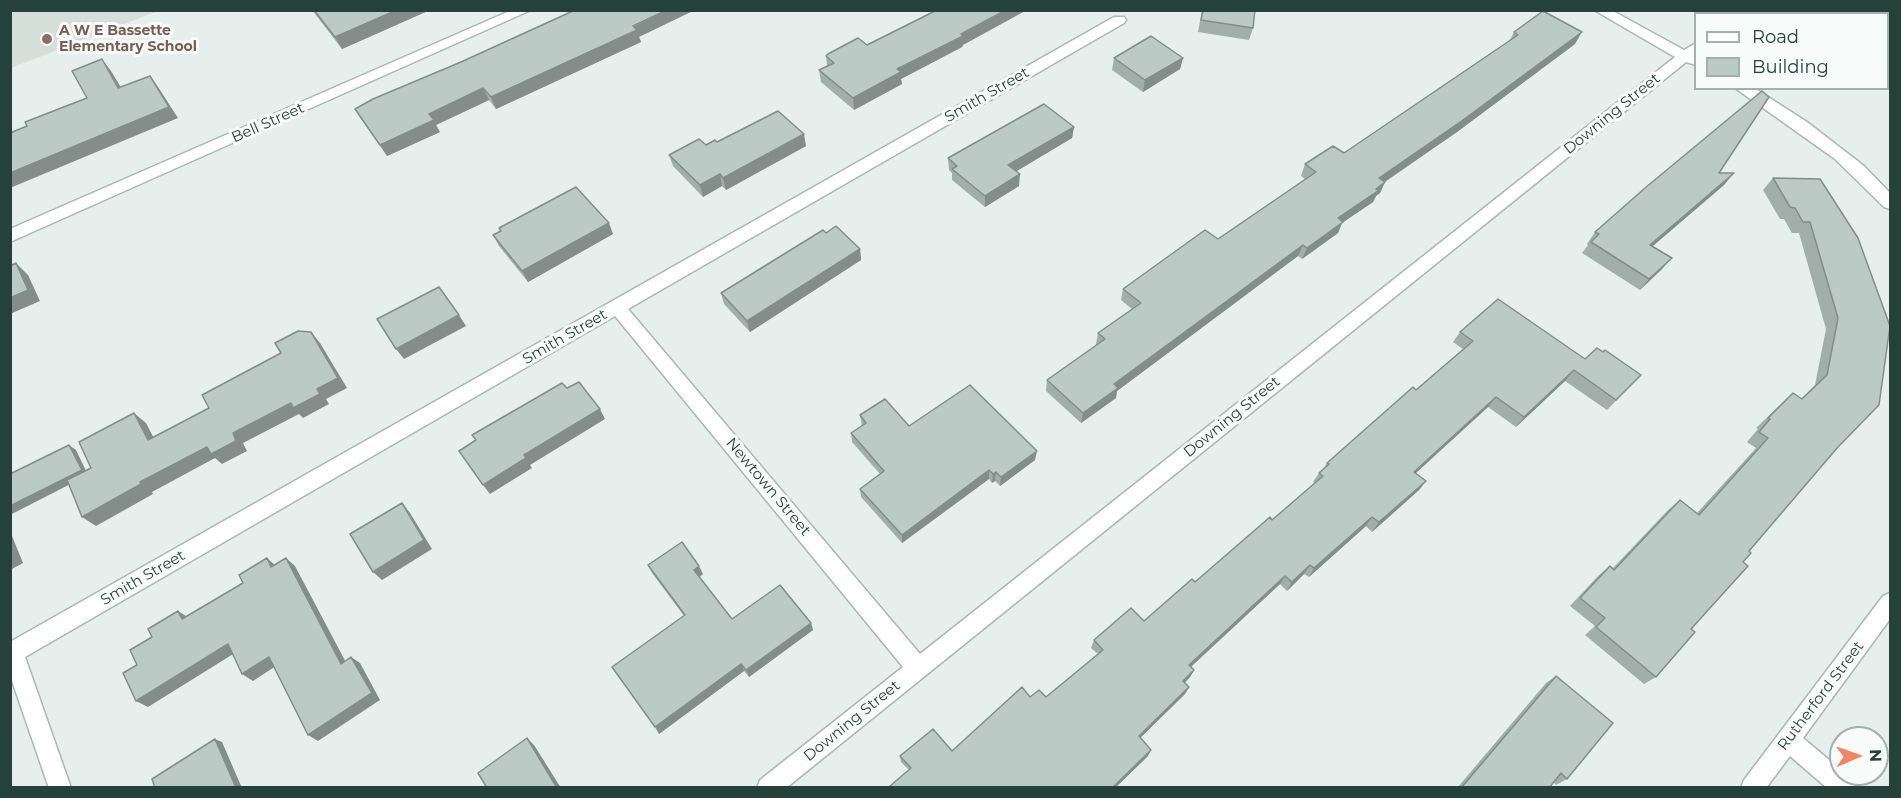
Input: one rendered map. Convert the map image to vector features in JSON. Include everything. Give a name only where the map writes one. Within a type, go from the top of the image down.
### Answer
[{"type":"street","name":"Bell Street","points":[[10,236],[525,10]]},
{"type":"street","points":[[1600,10],[1692,55]]},
{"type":"street","name":"Smith Street","points":[[12,653],[1119,20]]},
{"type":"street","name":"Downing Street","points":[[768,788],[1692,55]]},
{"type":"street","points":[[1745,90],[1787,114],[1876,186],[1890,203]]},
{"type":"street","name":"Newtown Street","points":[[617,307],[918,668]]},
{"type":"street","name":"Rutherford Street","points":[[1752,788],[1890,603]]},
{"type":"street","points":[[12,653],[60,788]]},
{"type":"street","points":[[1788,740],[1845,788]]},
{"type":"shaded area","name":"A W E Bassette Elementary School","points":[[11,10],[158,10],[158,11],[11,68]]},
{"type":"building","points":[[314,10],[397,10],[335,37]]},
{"type":"building","points":[[575,10],[667,10],[633,26],[637,30],[491,97],[483,88],[429,114],[434,120],[380,145],[355,109],[373,99]]},
{"type":"building","points":[[937,10],[1006,10],[961,34],[963,36],[897,69],[901,72],[853,98],[819,70],[834,63],[826,56],[828,54],[858,38],[867,45]]},
{"type":"building","points":[[1203,10],[1255,10],[1253,28],[1201,20]]},
{"type":"building","points":[[1854,10],[1890,10],[1890,37],[1889,12],[1852,12]]},
{"type":"building","points":[[1543,11],[1582,32],[1463,120],[1379,178],[1385,182],[1376,189],[1379,190],[1338,218],[1343,222],[1307,248],[1303,245],[1114,384],[1118,388],[1083,413],[1047,380],[1105,339],[1098,333],[1141,303],[1123,289],[1205,230],[1218,239],[1316,172],[1305,164],[1333,146],[1344,153],[1518,35],[1514,32]]},
{"type":"building","points":[[1151,36],[1183,58],[1145,80],[1114,58]]},
{"type":"building","points":[[102,59],[118,88],[150,76],[169,107],[10,173],[10,133],[27,126],[25,122],[87,98],[72,71]]},
{"type":"building","points":[[1762,91],[1769,97],[1719,173],[1734,173],[1650,245],[1672,258],[1649,279],[1591,242],[1599,234],[1595,232]]},
{"type":"building","points":[[1044,104],[1074,127],[1008,165],[1020,174],[985,196],[952,169],[957,166],[948,158]]},
{"type":"building","points":[[778,111],[804,134],[723,178],[720,174],[700,185],[669,155],[699,139],[706,145],[715,140],[717,142]]},
{"type":"building","points":[[1773,178],[1820,179],[1858,238],[1890,326],[1879,405],[1838,447],[1749,551],[1751,553],[1743,562],[1748,566],[1691,629],[1695,632],[1656,677],[1596,627],[1605,618],[1580,598],[1610,566],[1614,570],[1680,500],[1699,515],[1768,438],[1759,432],[1770,419],[1768,418],[1793,393],[1802,399],[1827,375],[1838,318],[1810,222],[1803,222],[1795,208],[1790,207]]},
{"type":"building","points":[[576,187],[609,223],[522,271],[493,235],[501,231],[499,228]]},
{"type":"building","points":[[836,226],[860,249],[747,321],[721,293],[823,230],[826,233]]},
{"type":"building","points":[[16,263],[28,290],[10,298],[10,266]]},
{"type":"building","points":[[439,287],[459,315],[396,349],[377,319]]},
{"type":"building","points":[[1498,299],[1585,359],[1597,348],[1603,352],[1605,350],[1641,375],[1616,400],[1574,370],[1524,417],[1496,397],[1414,472],[1426,481],[1379,522],[1372,517],[1314,568],[1310,565],[1292,582],[1285,576],[1189,665],[1194,670],[1183,681],[1189,687],[1139,736],[1151,750],[1112,788],[892,788],[890,786],[911,768],[900,756],[933,729],[952,751],[1022,687],[1030,697],[1039,690],[1046,697],[1103,650],[1094,640],[1131,608],[1144,621],[1192,579],[1195,582],[1270,517],[1272,520],[1323,476],[1319,473],[1329,464],[1327,463],[1413,387],[1416,390],[1473,341],[1460,332]]},
{"type":"building","points":[[298,331],[311,332],[338,378],[317,389],[320,394],[293,408],[291,403],[233,433],[236,441],[211,454],[207,447],[140,482],[141,484],[82,517],[67,480],[91,468],[79,442],[134,413],[148,440],[209,408],[202,395],[281,353],[275,343]]},
{"type":"building","points":[[579,382],[600,409],[524,455],[526,458],[483,485],[459,451],[476,440],[472,435],[562,383],[567,388]]},
{"type":"building","points":[[970,385],[1037,451],[1001,477],[989,470],[902,535],[860,489],[884,471],[851,433],[866,423],[860,415],[885,399],[909,426]]},
{"type":"building","points":[[69,445],[82,470],[10,506],[10,474]]},
{"type":"building","points":[[402,503],[424,540],[373,572],[350,534]]},
{"type":"building","points":[[682,542],[699,566],[694,570],[732,619],[780,585],[811,623],[746,670],[741,664],[655,727],[612,667],[685,615],[648,565]]},
{"type":"building","points":[[267,558],[271,567],[286,558],[341,664],[351,657],[372,693],[308,735],[269,657],[242,674],[228,644],[136,701],[123,673],[137,665],[130,650],[152,637],[148,629],[178,611],[182,619],[243,583],[239,575]]},
{"type":"building","points":[[1556,676],[1613,723],[1567,779],[1561,773],[1549,788],[1461,788]]},
{"type":"building","points":[[527,738],[557,788],[487,788],[478,773]]},
{"type":"building","points":[[215,739],[236,788],[155,788],[152,779]]},
{"type":"place","name":"A W E Bassette Elementary School","points":[[47,39]]}]
